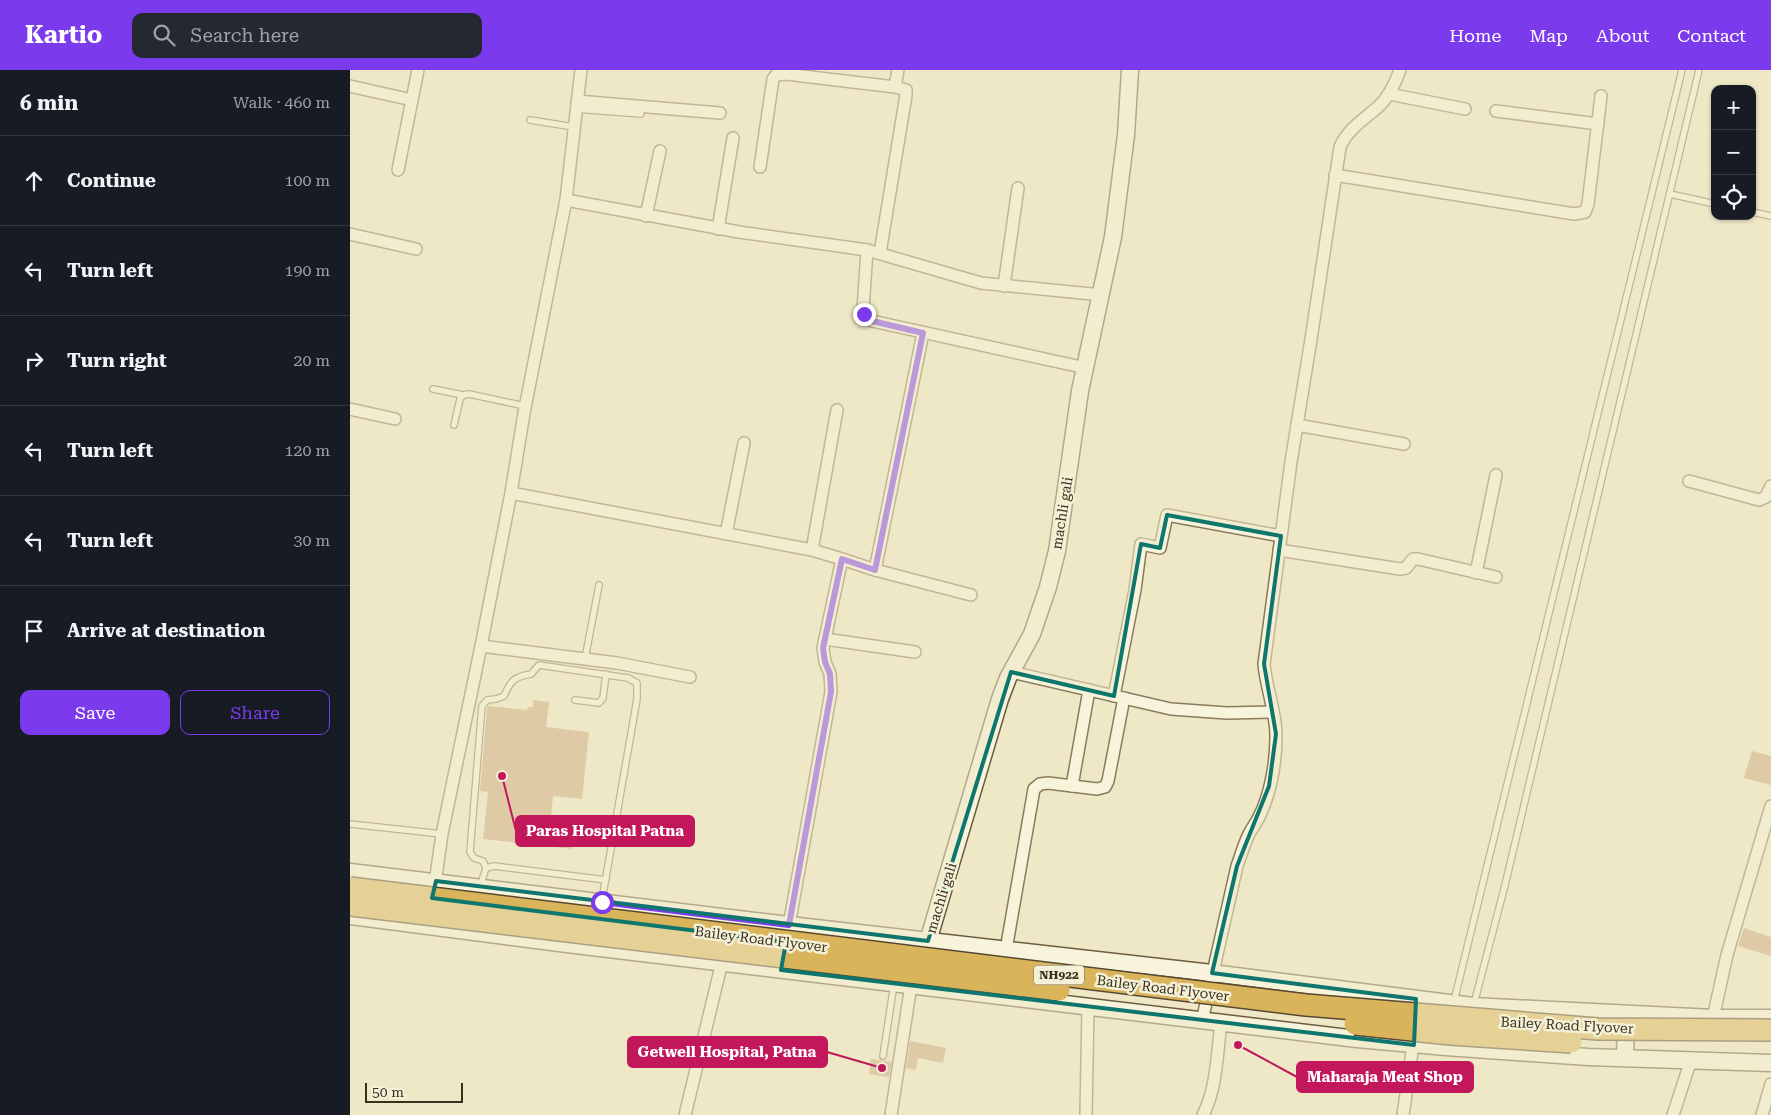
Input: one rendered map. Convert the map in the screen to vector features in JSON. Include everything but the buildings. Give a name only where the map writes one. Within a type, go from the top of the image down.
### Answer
[{"type":"highway","name":"Bailey Road Flyover","points":[[350,888],[1306,1005],[1598,1029],[1771,1030]]},
{"type":"highway","name":"Bailey Road Flyover","points":[[350,905],[1450,1034],[1599,1044],[1771,1045]]},
{"type":"main road","name":"machli gali","points":[[928,941],[1000,699],[1011,672],[1032,634],[1048,587],[1057,551],[1079,401],[1113,236],[1126,135],[1130,70]]},
{"type":"main road","points":[[350,872],[789,925],[1212,973],[1474,1006],[1713,1018],[1771,1018]]},
{"type":"main road","points":[[350,916],[781,970],[1414,1045],[1588,1057],[1771,1063]]},
{"type":"main road","points":[[895,982],[902,938]]},
{"type":"main road","points":[[1625,1058],[1627,1014]]},
{"type":"street","points":[[398,170],[418,70]]},
{"type":"street","points":[[425,926],[436,881],[442,834],[511,494],[525,406],[566,200],[581,70]]},
{"type":"street","points":[[895,87],[898,70]]},
{"type":"street","points":[[1202,1021],[1241,853],[1249,834],[1259,818],[1270,786],[1276,734],[1264,664],[1297,425],[1340,147],[1345,136],[1389,94],[1400,70]]},
{"type":"street","points":[[760,167],[773,79],[776,72],[904,89],[907,93],[880,253]]},
{"type":"street","points":[[350,86],[412,100]]},
{"type":"street","points":[[1389,94],[1465,109]]},
{"type":"street","points":[[1335,175],[1583,214],[1586,212],[1588,204],[1601,96]]},
{"type":"street","points":[[577,105],[720,113]]},
{"type":"street","points":[[1496,111],[1598,124]]},
{"type":"street","points":[[718,229],[733,138]]},
{"type":"street","points":[[646,216],[660,151]]},
{"type":"street","points":[[1004,286],[1018,188]]},
{"type":"street","points":[[566,200],[718,229],[867,250],[981,284],[1102,295]]},
{"type":"street","points":[[350,234],[416,249]]},
{"type":"street","points":[[867,250],[862,303],[864,314],[872,321],[1086,368]]},
{"type":"street","points":[[875,570],[923,333]]},
{"type":"street","points":[[350,408],[395,419]]},
{"type":"street","points":[[812,550],[837,410]]},
{"type":"street","points":[[1297,425],[1404,444]]},
{"type":"street","points":[[726,534],[744,444]]},
{"type":"street","points":[[1476,573],[1496,474]]},
{"type":"street","points":[[1689,481],[1759,500],[1766,497],[1771,486]]},
{"type":"street","points":[[511,494],[812,550],[875,570],[972,595]]},
{"type":"street","points":[[1006,950],[1034,789],[1040,784],[1101,788],[1107,784],[1141,544],[1160,548],[1167,514],[1281,536]]},
{"type":"street","points":[[1279,550],[1400,569],[1406,568],[1413,559],[1418,559],[1496,577]]},
{"type":"street","points":[[781,970],[831,692],[830,674],[823,654],[842,559]]},
{"type":"street","points":[[825,639],[915,652]]},
{"type":"street","points":[[481,646],[585,659],[690,677]]},
{"type":"street","points":[[1011,672],[1187,711],[1227,714],[1273,712]]},
{"type":"street","points":[[1072,786],[1088,690]]},
{"type":"street","points":[[1713,1018],[1727,955],[1771,806]]},
{"type":"street","points":[[685,1115],[722,962]]},
{"type":"street","points":[[891,1115],[911,985]]},
{"type":"street","points":[[1403,1115],[1414,1045],[1416,999]]},
{"type":"street","points":[[1086,1115],[1088,1007]]},
{"type":"street","points":[[1203,1115],[1213,1084],[1221,1023]]},
{"type":"street","points":[[1673,1115],[1691,1060]]},
{"type":"street","points":[[1762,1115],[1771,1084]]},
{"type":"lane","points":[[1454,1003],[1682,70]]},
{"type":"lane","points":[[1474,1006],[1699,70]]},
{"type":"lane","points":[[577,105],[642,114]]},
{"type":"lane","points":[[530,120],[574,127]]},
{"type":"lane","points":[[1670,194],[1711,203]]},
{"type":"lane","points":[[1756,213],[1771,216]]},
{"type":"lane","points":[[433,389],[469,394],[525,406]]},
{"type":"lane","points":[[454,425],[460,399],[464,394]]},
{"type":"lane","points":[[585,659],[600,585]]},
{"type":"lane","points":[[480,887],[486,868],[483,861],[474,858],[470,852],[482,706],[487,700],[504,696],[509,684],[518,676],[531,674],[539,665],[606,674],[632,679],[637,683],[638,691],[602,902]]},
{"type":"lane","points":[[575,700],[600,703],[603,698],[606,674]]},
{"type":"lane","points":[[350,824],[442,834]]},
{"type":"lane","points":[[486,868],[494,866],[606,880]]},
{"type":"lane","points":[[883,1056],[895,982]]},
{"type":"highlighted area","points":[[1167,515],[1281,536],[1264,664],[1276,734],[1269,786],[1237,866],[1212,973],[1416,999],[1414,1045],[781,970],[786,942],[432,898],[436,881],[928,941],[1011,672],[1114,696],[1141,544],[1160,548]]},
{"type":"place","name":"Paras Hospital Patna","points":[[502,776]]},
{"type":"place","name":"Maharaja Meat Shop","points":[[1238,1045]]},
{"type":"place","name":"Getwell Hospital, Patna","points":[[882,1068]]},
{"type":"route","points":[[602,902],[789,925],[828,716],[831,682],[823,648],[842,559],[875,570],[923,333],[872,321],[864,314]]}]
